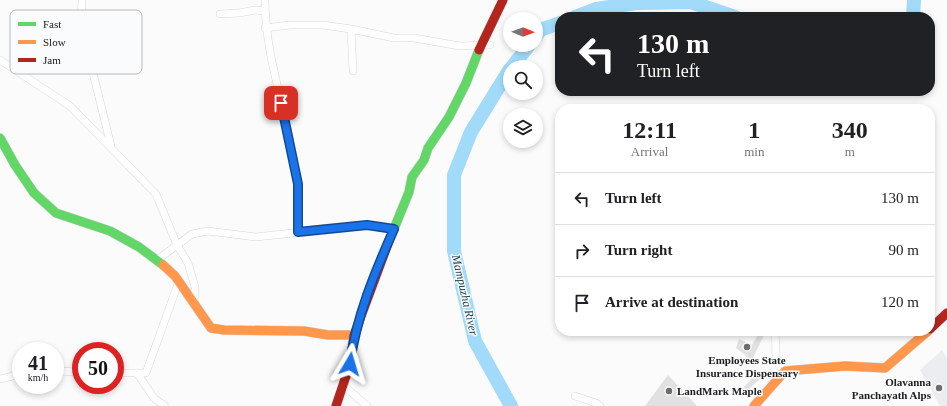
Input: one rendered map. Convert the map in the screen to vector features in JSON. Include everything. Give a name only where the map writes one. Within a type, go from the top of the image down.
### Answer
[{"type":"main road","points":[[336,406],[344,386],[350,364],[354,335],[369,292],[409,192],[412,177],[424,160],[428,148],[449,116],[485,45],[503,0]]},
{"type":"main road","points":[[0,138],[15,165],[34,193],[56,213],[110,231],[139,247],[157,260],[179,281],[211,328],[224,330],[304,331],[328,335],[354,335]]},
{"type":"main road","points":[[935,324],[947,313]]},
{"type":"main road","points":[[754,406],[785,371],[844,366],[885,368],[922,336]]},
{"type":"street","points":[[82,0],[82,10]]},
{"type":"street","points":[[265,0],[266,28],[298,184],[298,232]]},
{"type":"street","points":[[220,14],[255,10],[265,11]]},
{"type":"street","points":[[266,28],[290,25],[323,25],[394,38],[414,38],[460,46],[485,45]]},
{"type":"street","points":[[351,29],[353,71]]},
{"type":"street","points":[[0,60],[10,67]]},
{"type":"street","points":[[21,74],[70,106],[111,146],[156,194],[177,244],[188,263],[195,287],[194,303]]},
{"type":"street","points":[[93,74],[111,146]]},
{"type":"street","points":[[157,260],[192,234],[208,231],[256,237],[367,225],[394,229]]},
{"type":"street","points":[[124,373],[146,373],[179,281]]},
{"type":"street","points":[[774,336],[775,352],[779,367],[785,371]]},
{"type":"street","points":[[137,373],[154,398],[165,406]]},
{"type":"street","points":[[0,379],[12,376]]},
{"type":"street","points":[[344,386],[367,406]]},
{"type":"street","points":[[575,396],[596,403],[600,406]]},
{"type":"shaded area","name":"Olavanna Panchayath Alps","points":[[942,350],[947,358],[947,406],[940,406],[920,370]]},
{"type":"building","name":"Employees State Insurance Dispensary","points":[[757,336],[764,336],[752,360],[736,348],[739,339],[752,345]]},
{"type":"building","points":[[756,374],[760,379],[745,392],[742,389]]},
{"type":"building","name":"LandMark Maple","points":[[668,375],[697,406],[645,406]]},
{"type":"waterway","name":"Mampuzha River","points":[[913,12],[914,0]]},
{"type":"waterway","name":"Mampuzha River","points":[[588,12],[596,9],[636,3],[691,2],[720,12]]},
{"type":"waterway","name":"Mampuzha River","points":[[543,29],[555,25]]},
{"type":"waterway","name":"Mampuzha River","points":[[517,60],[524,52]]},
{"type":"waterway","name":"Mampuzha River","points":[[503,80],[471,132],[454,175],[454,251],[475,341],[511,406]]},
{"type":"traffic: fast","points":[[389,241],[409,192],[412,177],[424,160],[428,148],[449,117],[466,83],[479,50]]},
{"type":"traffic: fast","points":[[0,138],[15,165],[34,193],[56,213],[110,231],[139,247],[163,265]]},
{"type":"traffic: slow","points":[[163,265],[175,276],[211,328],[224,330],[304,331],[328,335],[354,335]]},
{"type":"traffic: slow","points":[[754,406],[785,371],[845,366],[885,368],[922,336]]},
{"type":"traffic: jam","points":[[479,50],[503,0]]},
{"type":"traffic: jam","points":[[336,406],[350,364],[354,335],[389,241]]},
{"type":"traffic: jam","points":[[935,324],[947,313]]},
{"type":"place","name":"Employees State Insurance Dispensary","points":[[747,347]]},
{"type":"place","name":"Olavanna Panchayath Alps","points":[[939,388]]},
{"type":"place","name":"LandMark Maple","points":[[669,391]]},
{"type":"route","points":[[281,103],[298,184],[298,232],[367,225],[394,229],[378,267],[354,335],[350,364]]}]
